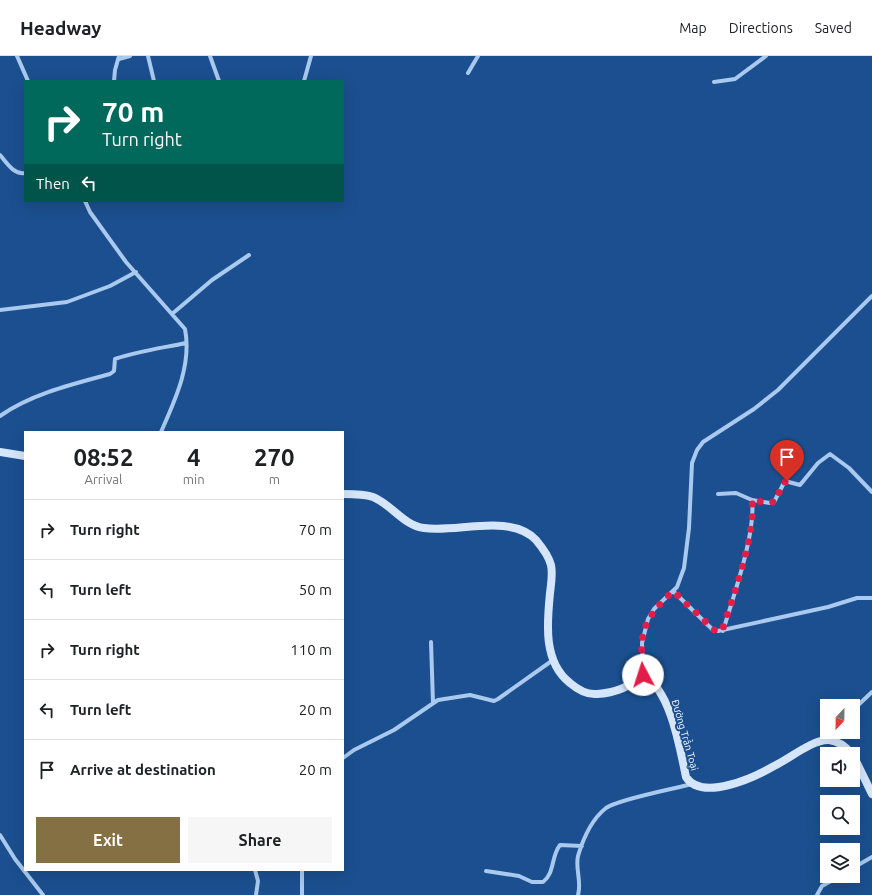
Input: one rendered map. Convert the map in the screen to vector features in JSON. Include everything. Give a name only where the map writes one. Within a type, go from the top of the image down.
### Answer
[{"type":"street","points":[[17,56],[28,80]]},
{"type":"street","points":[[114,80],[116,64],[119,57],[130,56]]},
{"type":"street","points":[[148,56],[154,80]]},
{"type":"street","points":[[210,56],[219,80]]},
{"type":"street","points":[[304,80],[311,56]]},
{"type":"street","points":[[468,73],[478,56]]},
{"type":"street","points":[[714,82],[735,79],[766,56]]},
{"type":"street","points":[[0,156],[14,171],[21,174],[24,173]]},
{"type":"street","points":[[86,202],[95,218],[136,272],[185,329],[186,343],[181,385],[161,431]]},
{"type":"street","points":[[172,314],[212,280],[249,255]]},
{"type":"street","points":[[0,310],[67,302],[110,286],[136,272]]},
{"type":"street","points":[[344,495],[374,497],[411,523],[422,528],[510,527],[531,535],[537,541],[551,566],[547,619],[548,636],[553,660],[568,682],[576,688],[592,695],[603,694],[625,688],[635,683],[643,675],[641,655],[644,631],[654,609],[673,591],[679,583],[684,568],[689,528],[692,464],[699,445],[754,409],[778,390],[872,296]]},
{"type":"street","points":[[0,416],[14,406],[55,391],[110,374],[114,370],[115,358],[145,349],[154,350],[186,343]]},
{"type":"street","points":[[0,452],[24,456]]},
{"type":"street","points":[[718,494],[736,494],[766,503],[774,502],[785,481],[800,485],[818,463],[830,454],[849,468],[872,492]]},
{"type":"street","points":[[722,631],[746,546],[752,514],[752,500]]},
{"type":"street","points":[[673,591],[714,630],[722,631],[828,607],[857,598],[872,598]]},
{"type":"street","points":[[431,642],[433,702]]},
{"type":"street","points":[[344,757],[354,750],[394,730],[433,702],[470,695],[494,701],[553,660]]},
{"type":"street","name":"Đường Trần Toại","points":[[643,675],[652,683],[666,703],[686,777],[692,784],[710,788],[729,785],[773,767],[816,742],[830,740]]},
{"type":"street","points":[[860,703],[872,692]]},
{"type":"street","points":[[830,740],[837,742],[843,747]]},
{"type":"street","points":[[860,769],[872,794]]},
{"type":"street","points":[[578,895],[581,886],[578,875],[578,857],[592,824],[606,809],[613,804],[692,784]]},
{"type":"street","points":[[0,835],[24,870]]},
{"type":"street","points":[[486,871],[519,876],[532,882],[543,882],[549,876],[556,849],[560,845],[582,846]]},
{"type":"street","points":[[860,864],[872,857]]},
{"type":"street","points":[[24,871],[42,895]]},
{"type":"street","points":[[255,871],[258,881],[256,895]]},
{"type":"street","points":[[302,871],[302,895]]},
{"type":"street","points":[[817,895],[822,886],[827,883]]},
{"type":"route","points":[[643,675],[641,655],[642,643],[648,618],[654,609],[673,591],[714,630],[722,631],[746,546],[753,508],[752,500],[766,503],[774,502],[777,500],[782,485],[785,481],[787,481]]}]
